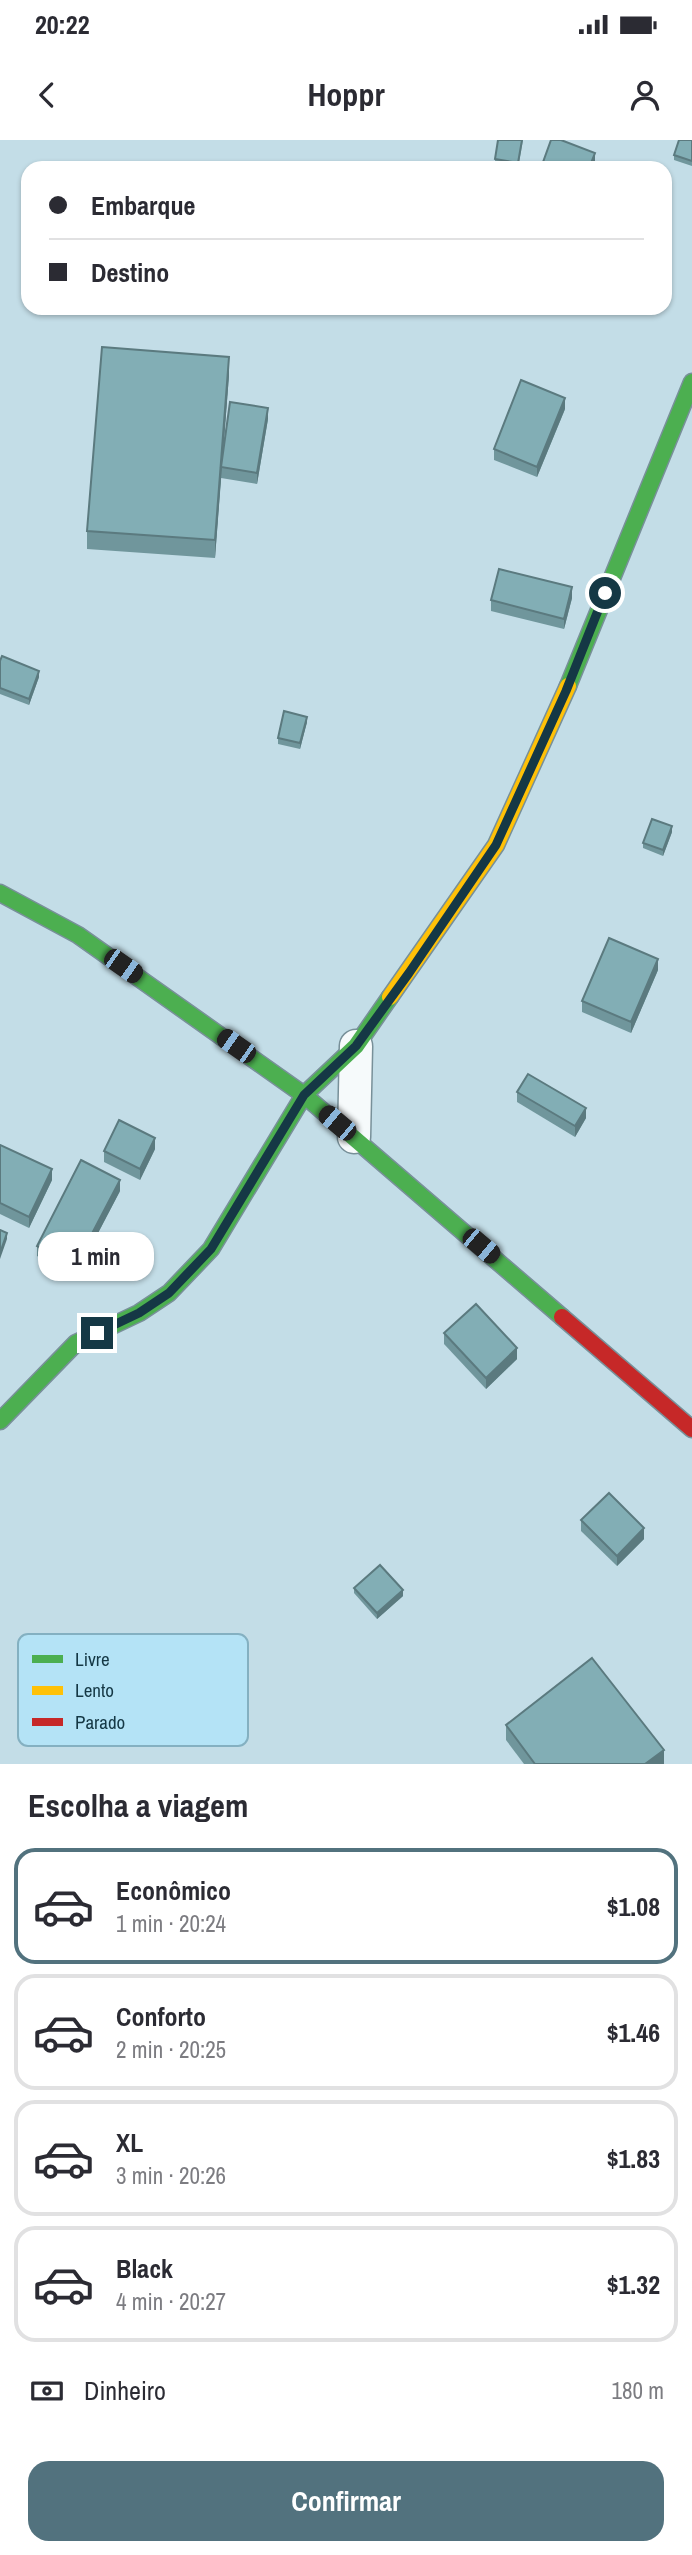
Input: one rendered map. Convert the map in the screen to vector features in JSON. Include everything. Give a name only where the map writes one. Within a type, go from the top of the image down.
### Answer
[{"type":"street","points":[[0,1421],[76,1343],[139,1313],[169,1293],[211,1249],[304,1095],[356,1046],[496,845],[566,691],[692,382]]},
{"type":"street","points":[[0,893],[78,935],[304,1095],[692,1429]]},
{"type":"street","points":[[354,1137],[356,1046]]},
{"type":"building","points":[[498,140],[522,140],[518,161],[495,159]]},
{"type":"building","points":[[551,140],[561,140],[595,153],[592,161],[543,161]]},
{"type":"building","points":[[679,140],[692,140],[692,161],[674,155]]},
{"type":"building","points":[[102,347],[229,357],[215,540],[87,531]]},
{"type":"building","points":[[521,380],[565,398],[537,467],[494,449]]},
{"type":"building","points":[[230,402],[268,408],[257,473],[221,467]]},
{"type":"building","points":[[499,569],[572,587],[564,619],[491,600]]},
{"type":"building","points":[[2,656],[39,671],[29,699],[0,688]]},
{"type":"building","points":[[284,711],[307,717],[300,743],[278,738]]},
{"type":"building","points":[[652,819],[672,826],[663,850],[643,843]]},
{"type":"building","points":[[609,938],[658,959],[631,1022],[582,1001]]},
{"type":"building","points":[[528,1074],[586,1108],[575,1126],[517,1092]]},
{"type":"building","points":[[119,1120],[155,1138],[140,1169],[104,1151]]},
{"type":"building","points":[[0,1145],[52,1169],[29,1217],[0,1203]]},
{"type":"building","points":[[81,1160],[120,1180],[75,1266],[37,1246]]},
{"type":"building","points":[[0,1230],[7,1233],[0,1253]]},
{"type":"building","points":[[476,1304],[517,1348],[486,1378],[444,1333]]},
{"type":"building","points":[[609,1493],[644,1528],[617,1556],[581,1520]]},
{"type":"building","points":[[380,1565],[403,1590],[377,1613],[354,1588]]},
{"type":"building","points":[[592,1658],[664,1750],[645,1764],[535,1764],[506,1725]]},
{"type":"traffic: fast","points":[[568,686],[692,382]]},
{"type":"traffic: fast","points":[[0,893],[78,935],[304,1095],[562,1317]]},
{"type":"traffic: fast","points":[[0,1421],[76,1343],[139,1313],[169,1293],[211,1249],[304,1095],[356,1046],[390,997]]},
{"type":"traffic: slow","points":[[390,997],[496,845],[568,686]]},
{"type":"traffic: jam","points":[[562,1317],[692,1429]]},
{"type":"route","points":[[97,1333],[139,1313],[169,1293],[211,1249],[304,1095],[356,1046],[409,973],[496,845],[566,691],[605,593]]}]
